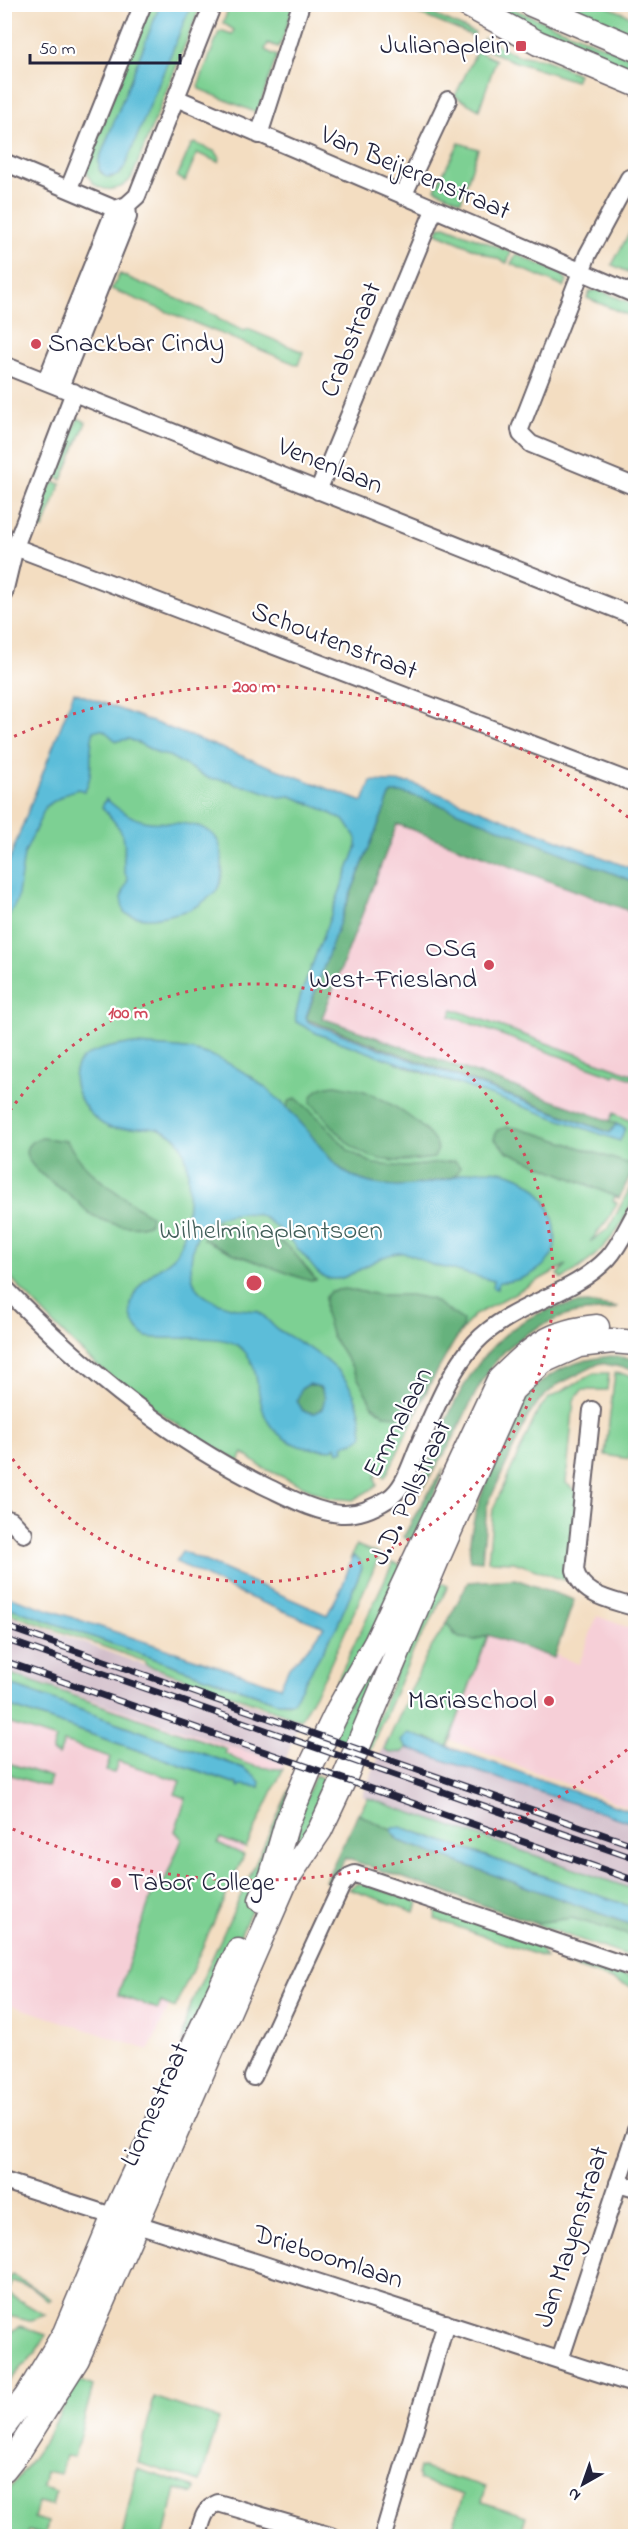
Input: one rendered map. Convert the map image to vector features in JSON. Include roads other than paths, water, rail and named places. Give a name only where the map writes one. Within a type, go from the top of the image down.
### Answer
[{"type":"street","points":[[69,188],[143,4]]},
{"type":"street","points":[[121,207],[137,196],[213,4]]},
{"type":"street","points":[[259,135],[301,4]]},
{"type":"street","points":[[466,4],[538,43],[636,84]]},
{"type":"street","points":[[531,4],[636,49]]},
{"type":"street","name":"Van Beijerenstraat","points":[[176,98],[636,295]]},
{"type":"street","points":[[403,196],[448,100]]},
{"type":"street","points":[[4,162],[121,207],[128,217],[60,387],[6,586]]},
{"type":"street","points":[[629,178],[588,254],[521,423],[521,434],[531,444],[636,487]]},
{"type":"street","name":"Crabstraat","points":[[318,490],[434,210]]},
{"type":"street","name":"Venenlaan","points":[[4,364],[636,617]]},
{"type":"street","name":"Schoutenstraat","points":[[15,547],[636,784]]},
{"type":"street","name":"Emmalaan","points":[[4,1287],[65,1347],[108,1385],[192,1445],[240,1474],[295,1501],[324,1511],[359,1514],[389,1499],[403,1483],[447,1383],[465,1354],[502,1319],[581,1279],[608,1258],[636,1212]]},
{"type":"street","name":"J.D. Pollstraat","points":[[310,1768],[338,1710],[376,1644],[499,1380],[531,1348],[554,1337],[576,1329],[609,1325],[636,1328]]},
{"type":"street","name":"J.D. Pollstraat","points":[[352,1760],[401,1642],[512,1390],[543,1361],[579,1345],[612,1341],[636,1342]]},
{"type":"street","points":[[592,1410],[575,1570],[578,1580],[588,1592],[636,1608]]},
{"type":"street","points":[[4,1518],[11,1520],[24,1534]]},
{"type":"street","name":"Liornestraat","points":[[4,2426],[27,2396],[65,2333],[124,2219],[196,2090],[286,1880],[320,1830],[352,1760]]},
{"type":"street","name":"Liornestraat","points":[[4,2469],[20,2449],[77,2359],[124,2219],[272,1875],[287,1823],[310,1768]]},
{"type":"street","points":[[252,2077],[342,1885],[350,1875],[362,1875],[636,1969]]},
{"type":"street","name":"Jan Mayenstraat","points":[[560,2360],[636,2130]]},
{"type":"street","name":"Drieboomlaan","points":[[4,2181],[636,2385]]},
{"type":"street","points":[[618,2183],[636,2188]]},
{"type":"street","points":[[383,2536],[446,2323]]},
{"type":"street","points":[[198,2536],[204,2514],[208,2508],[218,2503],[331,2536]]},
{"type":"water","points":[[160,5],[191,5],[125,166],[119,175],[106,177],[99,169],[99,160]]},
{"type":"water","points":[[74,692],[363,802],[371,781],[411,783],[635,870],[635,882],[425,799],[404,793],[391,793],[344,910],[306,1017],[308,1022],[610,1133],[616,1124],[625,1128],[620,1141],[318,1034],[296,1022],[300,997],[357,846],[357,839],[345,821],[291,796],[279,797],[251,787],[236,785],[230,781],[208,778],[169,756],[159,754],[129,739],[116,741],[103,730],[94,731],[88,785],[84,791],[78,789],[69,792],[46,806],[24,855],[17,901],[5,922],[5,871]]},
{"type":"water","points":[[106,799],[138,819],[186,824],[208,830],[220,847],[222,861],[222,877],[216,891],[192,909],[182,912],[146,918],[124,913],[121,898],[128,879],[124,865],[124,841],[118,827],[102,807]]},
{"type":"water","points":[[128,1044],[192,1050],[238,1069],[277,1099],[343,1171],[362,1180],[386,1186],[398,1186],[435,1182],[477,1171],[490,1170],[514,1175],[524,1180],[540,1194],[551,1213],[555,1234],[553,1253],[542,1267],[525,1277],[499,1282],[497,1289],[493,1288],[494,1281],[434,1266],[403,1253],[384,1257],[348,1276],[332,1279],[319,1274],[281,1232],[260,1216],[248,1213],[235,1214],[216,1218],[206,1224],[197,1237],[192,1256],[192,1276],[199,1291],[209,1299],[222,1304],[260,1313],[277,1329],[325,1359],[347,1382],[355,1397],[363,1436],[343,1445],[344,1450],[338,1452],[336,1446],[331,1450],[299,1446],[281,1436],[269,1424],[263,1410],[254,1368],[248,1356],[237,1345],[219,1339],[146,1337],[133,1321],[131,1304],[139,1288],[153,1273],[171,1260],[179,1249],[187,1216],[188,1176],[183,1150],[174,1136],[150,1127],[112,1128],[95,1118],[87,1110],[76,1089],[74,1078],[81,1060],[97,1051]],"holes":[[[309,1384],[320,1387],[325,1398],[322,1409],[314,1413],[303,1411],[297,1401],[301,1389]]]},
{"type":"water","points":[[182,1551],[327,1615],[342,1587],[353,1556],[359,1559],[362,1568],[336,1628],[293,1702],[277,1702],[5,1606],[5,1595],[280,1687],[289,1667],[312,1644],[324,1627],[241,1594],[176,1562]]},
{"type":"water","points":[[5,1683],[243,1768],[260,1782],[259,1787],[241,1785],[239,1787],[237,1784],[5,1705]]},
{"type":"water","points":[[409,1733],[635,1813],[635,1824],[407,1748],[401,1741]]},
{"type":"water","points":[[401,1827],[635,1908],[635,1926],[400,1841],[392,1831],[393,1828]]},
{"type":"railway","points":[[4,1626],[636,1846]]},
{"type":"railway","points":[[4,1639],[636,1859]]},
{"type":"railway","points":[[4,1661],[636,1881]]},
{"type":"place","name":"Julianaplein","points":[[521,46]]},
{"type":"place","name":"Snackbar Cindy","points":[[36,344]]},
{"type":"place","name":"OSG West-Friesland","points":[[489,965]]},
{"type":"place","name":"Mariaschool","points":[[549,1701]]},
{"type":"place","name":"Tabor College","points":[[116,1883]]},
{"type":"park label","name":"Wilhelminaplantsoen","points":[[271,1231]]}]
